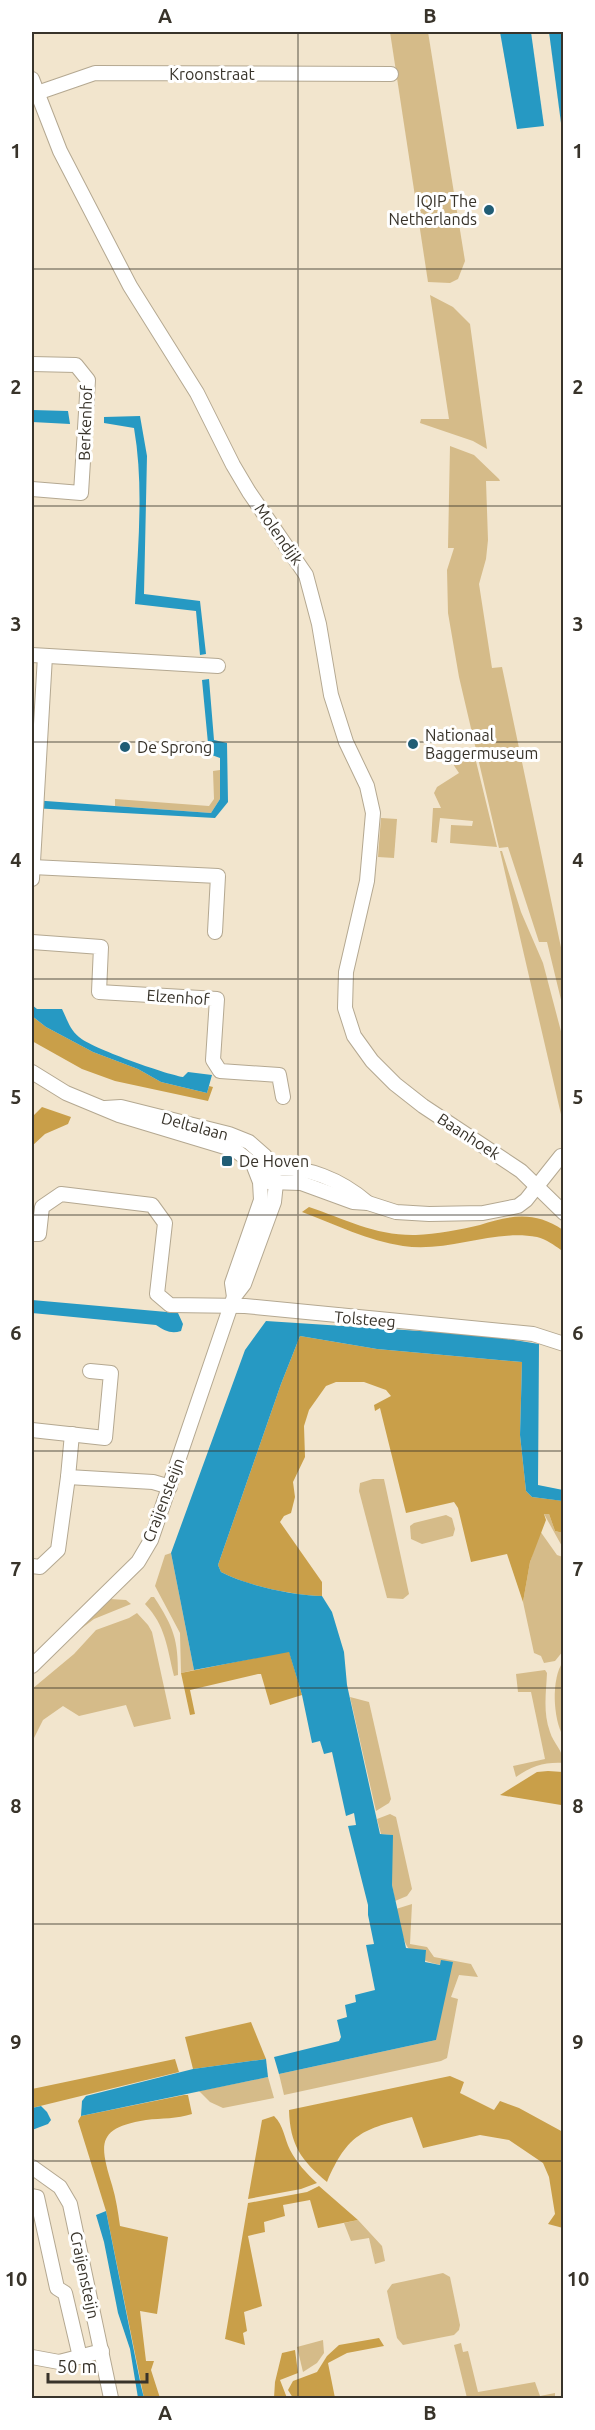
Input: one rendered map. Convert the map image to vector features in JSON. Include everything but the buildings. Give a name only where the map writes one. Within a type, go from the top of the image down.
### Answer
[{"type":"street","name":"Kroonstraat","points":[[37,93],[95,73],[391,74]]},
{"type":"street","name":"Molendijk","points":[[32,79],[60,151],[130,286],[197,393],[244,483],[306,575],[319,624],[331,695],[346,742],[367,786],[374,813],[367,881],[346,972],[345,1008],[354,1036],[372,1061]]},
{"type":"street","name":"Berkenhof","points":[[32,364],[76,364],[88,380],[81,492],[32,489]]},
{"type":"street","points":[[32,879],[38,656],[218,666]]},
{"type":"street","points":[[32,867],[218,876],[216,932]]},
{"type":"street","name":"Elzenhof","points":[[32,942],[101,947],[99,992],[217,999],[213,1060],[220,1071],[279,1075],[283,1097]]},
{"type":"street","name":"Baanhoek","points":[[372,1061],[394,1084],[423,1106],[521,1171],[564,1213]]},
{"type":"street","name":"Deltalaan","points":[[32,1072],[66,1093],[119,1115],[235,1150],[253,1164],[260,1182]]},
{"type":"street","name":"Deltalaan","points":[[105,1108],[122,1107],[229,1134],[249,1142],[265,1156],[271,1169]]},
{"type":"street","points":[[260,1182],[301,1183],[353,1203],[368,1203],[396,1212],[483,1213],[518,1206],[526,1200],[561,1156]]},
{"type":"street","points":[[260,1182],[271,1169],[290,1167],[313,1171],[357,1193],[368,1203]]},
{"type":"street","points":[[271,1169],[276,1183]]},
{"type":"street","name":"Craijensteijn","points":[[232,1302],[232,1283],[261,1200],[260,1182]]},
{"type":"street","name":"Craijensteijn","points":[[32,1666],[138,1562],[150,1539],[170,1487],[232,1302],[244,1284],[274,1202],[276,1183]]},
{"type":"street","name":"Tolsteeg","points":[[32,1234],[39,1234],[42,1207],[61,1194],[152,1206],[165,1223],[157,1294],[170,1305],[232,1302],[245,1306],[533,1334],[564,1344]]},
{"type":"street","points":[[32,1430],[105,1438],[111,1373],[90,1371]]},
{"type":"street","points":[[32,1566],[40,1567],[58,1550],[72,1434]]},
{"type":"street","points":[[68,1477],[153,1482],[170,1487]]},
{"type":"street","name":"Craijensteijn","points":[[32,2167],[60,2187],[70,2204],[111,2398]]},
{"type":"street","points":[[32,2196],[37,2198],[57,2288],[65,2293],[80,2356]]},
{"type":"street","points":[[32,2366],[32,2357],[59,2362],[102,2351]]},
{"type":"shaded area","points":[[390,32],[428,32],[465,261],[458,279],[450,283],[428,282]]},
{"type":"shaded area","points":[[430,295],[453,307],[470,324],[487,449],[473,441],[420,423],[421,419],[449,419]]},
{"type":"shaded area","points":[[450,446],[474,455],[500,481],[486,481],[488,540],[486,559],[479,584],[492,668],[502,667],[563,957],[563,1008],[547,942],[539,942],[508,847],[499,848],[459,677],[448,613],[447,570],[454,548],[448,548]]},
{"type":"shaded area","points":[[474,753],[497,847],[450,843],[451,825],[472,826],[473,821],[440,818],[437,843],[431,842],[433,808],[441,808],[434,793],[437,787],[459,773],[449,758],[454,755]]},
{"type":"shaded area","points":[[220,770],[220,799],[211,813],[115,806],[115,799],[209,806],[214,799],[213,771]]},
{"type":"shaded area","points":[[381,818],[397,819],[394,858],[378,857]]},
{"type":"shaded area","points":[[500,851],[502,851],[521,912],[543,963],[563,1039],[563,1123]]},
{"type":"shaded area","points":[[32,1016],[46,1027],[93,1052],[138,1069],[161,1082],[207,1093],[209,1086],[213,1087],[208,1101],[115,1081],[82,1069],[32,1041]]},
{"type":"shaded area","points":[[42,1107],[71,1117],[68,1124],[45,1134],[32,1146],[32,1117]]},
{"type":"shaded area","points":[[309,1207],[374,1230],[401,1235],[440,1233],[513,1217],[533,1217],[563,1230],[563,1249],[537,1237],[520,1235],[437,1246],[390,1244],[302,1212]]},
{"type":"shaded area","points":[[300,1336],[377,1349],[522,1362],[520,1435],[526,1491],[532,1497],[564,1501],[563,1533],[555,1531],[549,1514],[544,1514],[546,1520],[530,1562],[523,1602],[507,1554],[471,1562],[458,1508],[454,1502],[406,1513],[380,1408],[375,1411],[374,1405],[391,1396],[386,1390],[364,1382],[336,1382],[326,1386],[309,1410],[304,1426],[305,1457],[293,1482],[295,1497],[291,1513],[284,1516],[280,1522],[322,1582],[322,1596],[270,1589],[244,1582],[221,1572],[218,1565]]},
{"type":"shaded area","points":[[373,1479],[384,1479],[409,1594],[403,1599],[387,1598],[359,1491],[360,1483]]},
{"type":"shaded area","points":[[544,1514],[549,1514],[555,1531],[563,1533],[563,1548]]},
{"type":"shaded area","points":[[446,1515],[452,1518],[455,1529],[453,1536],[422,1544],[411,1539],[410,1526],[414,1523]]},
{"type":"shaded area","points":[[540,1531],[557,1555],[563,1557],[563,1651],[555,1661],[544,1663],[541,1656],[534,1653],[523,1602],[530,1562]]},
{"type":"shaded area","points":[[171,1553],[194,1670],[181,1673],[180,1633],[155,1586],[165,1555]]},
{"type":"shaded area","points":[[151,1597],[154,1597],[161,1608],[174,1634],[178,1675],[174,1676],[162,1629],[145,1604]]},
{"type":"shaded area","points":[[110,1599],[126,1600],[131,1604],[80,1627]]},
{"type":"shaded area","points":[[137,1613],[152,1632],[171,1719],[134,1727],[126,1705],[79,1716],[63,1706],[43,1720],[32,1742],[32,1689],[74,1654],[96,1630]]},
{"type":"shaded area","points":[[289,1651],[302,1695],[270,1705],[261,1674],[258,1674],[190,1690],[195,1714],[190,1715],[181,1673]]},
{"type":"shaded area","points":[[563,1662],[563,1736],[555,1709],[555,1688]]},
{"type":"shaded area","points":[[545,1670],[547,1673],[546,1718],[551,1736],[562,1755],[563,1763],[539,1765],[516,1777],[513,1766],[545,1759],[531,1692],[518,1692],[516,1674]]},
{"type":"shaded area","points":[[350,1697],[369,1702],[391,1799],[389,1803],[376,1811]]},
{"type":"shaded area","points":[[537,1772],[563,1772],[563,1803],[561,1805],[500,1795]]},
{"type":"shaded area","points":[[390,1814],[396,1817],[412,1889],[407,1896],[395,1901],[392,1885],[392,1835],[381,1834],[377,1819]]},
{"type":"shaded area","points":[[412,1904],[410,1944],[427,1947],[434,1957],[471,1964],[478,1977],[459,1975],[451,1997],[458,1999],[447,2058],[284,2095],[279,2074],[436,2040],[441,1965],[419,1958],[407,1946],[396,1909]]},
{"type":"shaded area","points":[[251,2022],[266,2059],[193,2069],[185,2037]]},
{"type":"shaded area","points":[[175,2059],[179,2072],[32,2108],[32,2089]]},
{"type":"shaded area","points":[[450,2076],[464,2082],[460,2093],[494,2110],[500,2101],[519,2108],[563,2132],[563,2228],[548,2224],[555,2214],[549,2177],[543,2163],[509,2140],[480,2135],[423,2148],[412,2117],[381,2125],[359,2136],[342,2153],[327,2182],[310,2166],[299,2151],[292,2133],[289,2110]]},
{"type":"shaded area","points":[[268,2077],[274,2098],[223,2108],[210,2102],[199,2091]]},
{"type":"shaded area","points":[[188,2095],[192,2114],[130,2123],[110,2133],[104,2148],[120,2226],[168,2237],[157,2314],[140,2311],[146,2361],[154,2361],[151,2370],[160,2398],[144,2398],[106,2211],[78,2121],[81,2116]]},
{"type":"shaded area","points":[[274,2116],[280,2124],[293,2155],[317,2183],[301,2189],[248,2199],[262,2120]]},
{"type":"shaded area","points":[[319,2186],[358,2220],[318,2228],[310,2200],[283,2205],[285,2216],[264,2222],[265,2232],[248,2236],[262,2306],[244,2312],[247,2331],[243,2333],[245,2345],[225,2339],[248,2203],[307,2192]]},
{"type":"shaded area","points":[[358,2220],[382,2246],[385,2261],[375,2264],[369,2238],[351,2241],[344,2223]]},
{"type":"shaded area","points":[[443,2273],[450,2277],[460,2325],[459,2330],[454,2335],[403,2345],[397,2338],[387,2291],[392,2284]]},
{"type":"shaded area","points":[[379,2338],[384,2346],[347,2353],[328,2363],[335,2398],[293,2398],[288,2390],[293,2381],[317,2372],[327,2356],[339,2345]]},
{"type":"shaded area","points":[[323,2340],[324,2353],[317,2363],[303,2372],[297,2347]]},
{"type":"shaded area","points":[[461,2343],[463,2352],[468,2351],[478,2392],[535,2382],[540,2396],[555,2393],[555,2398],[467,2398],[454,2345]]},
{"type":"shaded area","points":[[295,2350],[298,2373],[280,2380],[287,2398],[274,2398],[275,2382],[282,2353]]},
{"type":"water","points":[[500,32],[531,32],[544,126],[517,129]]},
{"type":"water","points":[[549,32],[563,32],[563,138]]},
{"type":"water","points":[[32,410],[68,411],[70,424],[32,422]]},
{"type":"water","points":[[140,416],[147,456],[144,594],[200,601],[206,654],[200,655],[196,611],[135,604],[140,494],[134,428],[104,423],[104,417]]},
{"type":"water","points":[[209,679],[214,740],[227,743],[228,802],[215,818],[32,808],[32,800],[211,813],[220,799],[220,758],[209,754],[202,680]]},
{"type":"water","points":[[32,1005],[37,1009],[62,1009],[71,1028],[79,1037],[112,1054],[183,1077],[188,1072],[212,1075],[207,1093],[161,1082],[138,1069],[93,1052],[46,1027],[32,1016]]},
{"type":"water","points":[[32,1300],[178,1313],[183,1324],[181,1331],[171,1332],[156,1325],[32,1313]]},
{"type":"water","points":[[266,1321],[482,1335],[539,1344],[538,1485],[563,1490],[563,1501],[532,1497],[526,1491],[520,1435],[522,1362],[377,1349],[300,1336],[218,1565],[221,1572],[257,1585],[284,1592],[322,1596],[332,1612],[344,1652],[347,1685],[380,1834],[393,1835],[392,1885],[406,1948],[426,1950],[425,1962],[440,1965],[441,1960],[453,1962],[436,2040],[279,2074],[274,2057],[339,2041],[341,2037],[337,2020],[347,2017],[345,2005],[356,2002],[355,1995],[375,1990],[366,1945],[374,1944],[368,1905],[348,1826],[356,1825],[354,1813],[346,1816],[332,1752],[324,1754],[320,1741],[312,1743],[302,1695],[289,1652],[194,1670],[171,1553],[245,1350]]},
{"type":"water","points":[[266,2059],[268,2077],[81,2116],[82,2101],[86,2096],[193,2069]]},
{"type":"water","points":[[41,2106],[51,2120],[48,2124],[32,2130],[32,2108]]},
{"type":"water","points":[[106,2211],[144,2398],[138,2398],[130,2349],[118,2313],[104,2242],[96,2215]]},
{"type":"place","name":"IQIP The Netherlands","points":[[489,210]]},
{"type":"place","name":"Nationaal Baggermuseum","points":[[413,744]]},
{"type":"place","name":"De Sprong","points":[[125,747]]},
{"type":"place","name":"De Hoven","points":[[227,1161]]}]
